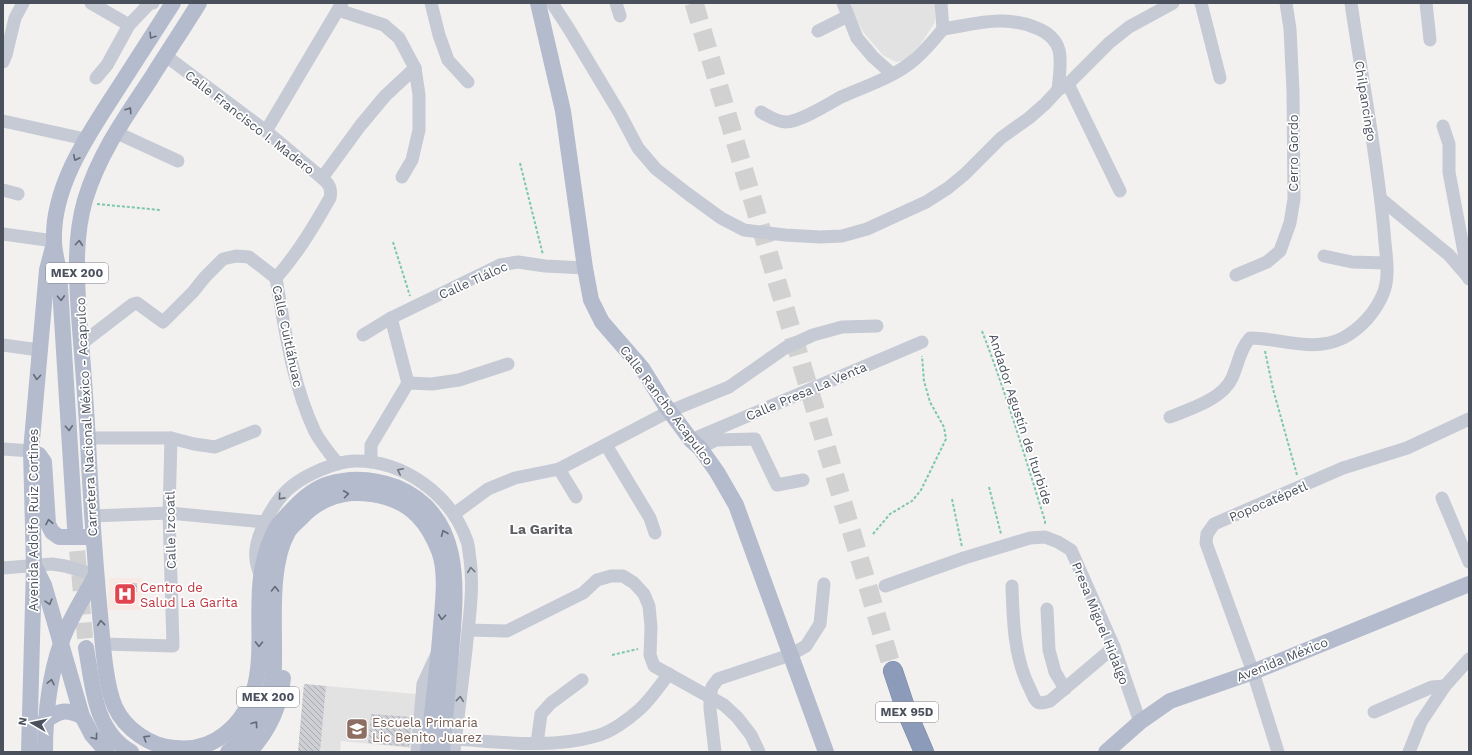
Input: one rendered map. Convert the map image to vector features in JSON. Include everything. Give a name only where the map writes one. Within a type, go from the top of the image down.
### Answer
[{"type":"highway","name":"MEX 95D","points":[[893,671],[906,710],[924,752]]},
{"type":"main road","name":"Carretera Nacional México - Acapulco","points":[[75,527],[59,271],[54,242],[55,222],[66,180],[85,139],[173,3]]},
{"type":"main road","name":"Carretera Nacional México - Acapulco","points":[[96,575],[77,261],[84,203],[100,160],[115,132],[166,56],[199,3]]},
{"type":"main road","name":"Calle Rancho Acapulco","points":[[538,3],[563,111],[585,268],[591,300],[602,322],[642,368],[665,405],[717,472],[736,505],[826,752]]},
{"type":"main road","name":"Avenida Adolfo Ruiz Cortines","points":[[29,752],[34,566],[31,451],[47,270],[54,242]]},
{"type":"main road","points":[[31,451],[39,455],[44,462],[48,524],[52,532],[59,537],[93,537]]},
{"type":"main road","points":[[261,577],[268,547],[278,525],[301,500],[323,486],[342,480],[363,479],[383,482],[405,491],[427,507],[442,526],[450,548],[455,577],[455,608],[442,752]]},
{"type":"main road","points":[[249,752],[261,739],[273,718],[281,693],[284,665],[274,628],[275,581],[280,553],[288,532],[307,511],[326,499],[343,494],[361,493],[383,496],[399,502],[417,515],[430,531],[440,552],[444,578],[440,647],[428,752]]},
{"type":"main road","points":[[34,566],[44,585],[82,716],[92,735],[108,752]]},
{"type":"main road","points":[[45,752],[45,721],[51,685],[61,643],[73,617],[96,575]]},
{"type":"main road","name":"MEX 200","points":[[96,575],[103,644],[110,691],[116,710],[131,728],[148,741],[170,748],[195,749],[217,740],[233,727],[247,708],[255,688],[259,662],[261,577]]},
{"type":"main road","name":"Avenida México","points":[[1106,752],[1140,722],[1170,701],[1253,672],[1469,584]]},
{"type":"main road","name":"MEX 200","points":[[228,752],[246,737],[261,716],[271,690],[274,665],[274,628]]},
{"type":"main road","points":[[86,648],[98,712],[107,730],[122,747],[131,752]]},
{"type":"main road","points":[[45,721],[55,713],[69,711],[82,716]]},
{"type":"street","points":[[3,62],[15,18],[22,3]]},
{"type":"street","points":[[92,3],[129,25]]},
{"type":"street","points":[[96,78],[107,65],[129,25],[150,4],[153,3]]},
{"type":"street","points":[[431,3],[439,35],[448,60],[468,82]]},
{"type":"street","points":[[552,3],[616,108],[638,148],[656,169],[721,218],[744,230],[785,235],[820,237],[842,236],[867,229],[926,202],[948,188],[965,174],[1001,138],[1029,118],[1045,104],[1109,42],[1129,27],[1173,3]]},
{"type":"street","points":[[616,3],[620,16]]},
{"type":"street","points":[[843,3],[857,38],[873,57],[892,74]]},
{"type":"street","points":[[760,112],[775,120],[786,122],[797,120],[843,96],[874,84],[892,74],[913,61],[930,45],[942,28],[941,3]]},
{"type":"street","points":[[1201,3],[1220,78]]},
{"type":"street","name":"Cerro Gordo","points":[[1236,275],[1267,262],[1280,251],[1290,223],[1294,199],[1293,91],[1290,29],[1286,3]]},
{"type":"street","name":"Chilpancingo","points":[[1351,3],[1381,199]]},
{"type":"street","points":[[1426,3],[1430,40]]},
{"type":"street","points":[[266,131],[340,6],[384,24],[399,38],[415,68],[419,95],[419,130],[412,160],[402,177]]},
{"type":"street","points":[[818,30],[848,16]]},
{"type":"street","points":[[942,28],[1000,20],[1028,24],[1044,31],[1056,42],[1060,52],[1063,87],[1120,191]]},
{"type":"street","name":"Calle Francisco I. Madero","points":[[166,56],[266,131],[322,178],[328,184],[331,191]]},
{"type":"street","points":[[322,178],[360,126],[385,96],[415,68]]},
{"type":"street","points":[[3,121],[85,139]]},
{"type":"street","points":[[1443,126],[1449,144],[1449,172],[1469,278]]},
{"type":"street","points":[[115,132],[178,161]]},
{"type":"street","points":[[3,190],[18,194]]},
{"type":"street","name":"Calle Cuitláhuac","points":[[331,191],[330,198],[307,237],[276,278],[289,354],[302,399],[316,433],[338,464]]},
{"type":"street","points":[[1170,417],[1198,406],[1222,393],[1232,380],[1245,344],[1250,338],[1262,338],[1292,344],[1318,345],[1341,339],[1356,330],[1372,313],[1383,294],[1387,276],[1381,199]]},
{"type":"street","points":[[1381,199],[1449,255],[1469,278]]},
{"type":"street","points":[[3,234],[54,242]]},
{"type":"street","points":[[81,344],[133,304],[137,303],[163,322],[188,298],[205,277],[223,259],[236,256],[249,257],[276,278]]},
{"type":"street","points":[[1324,256],[1352,262],[1386,263]]},
{"type":"street","name":"Calle Tláloc","points":[[363,335],[391,318],[500,265],[518,262],[545,266],[585,268]]},
{"type":"street","points":[[372,462],[371,445],[408,383],[391,318]]},
{"type":"street","points":[[454,514],[488,489],[515,478],[559,469],[606,446],[670,411],[729,386],[785,348],[813,335],[842,327],[877,326]]},
{"type":"street","name":"Calle Presa La Venta","points":[[695,444],[922,342]]},
{"type":"street","points":[[3,345],[39,350]]},
{"type":"street","points":[[408,383],[432,384],[460,380],[508,364]]},
{"type":"street","name":"Popocatépetl","points":[[1278,752],[1253,672],[1206,543],[1208,534],[1214,524],[1343,468],[1406,448],[1469,419]]},
{"type":"street","points":[[88,438],[171,438],[194,444],[216,447],[255,431]]},
{"type":"street","name":"Calle Izcoatl","points":[[103,644],[173,646],[169,513],[171,438]]},
{"type":"street","points":[[695,444],[716,440],[755,439],[777,485],[802,480]]},
{"type":"street","points":[[606,446],[650,518],[655,533]]},
{"type":"street","points":[[3,449],[31,451]]},
{"type":"street","points":[[261,577],[256,559],[257,542],[265,522],[274,506],[292,486],[318,471],[338,464],[353,461],[372,462],[395,468],[434,491],[454,514],[468,542],[472,580],[455,746],[566,742],[597,736],[618,725],[640,709],[669,674]]},
{"type":"street","points":[[559,469],[576,497]]},
{"type":"street","points":[[1442,498],[1469,562]]},
{"type":"street","points":[[92,516],[169,513],[265,522]]},
{"type":"street","points":[[885,586],[964,558],[1030,538],[1045,537]]},
{"type":"street","name":"Presa Miguel Hidalgo","points":[[1045,537],[1058,542],[1071,550],[1114,647],[1140,722]]},
{"type":"street","points":[[3,568],[52,564],[96,575]]},
{"type":"street","points":[[468,630],[507,631],[584,593],[597,580],[611,576],[623,576],[634,583],[644,594],[649,606],[651,627],[650,655],[654,666],[724,705],[737,717],[751,735],[759,752]]},
{"type":"street","points":[[715,752],[710,709],[712,687],[718,679],[790,655],[806,646],[820,624],[824,584]]},
{"type":"street","points":[[1012,586],[1013,618],[1023,676],[1036,700],[1041,703],[1050,701],[1114,647]]},
{"type":"street","points":[[1046,609],[1049,650],[1055,672],[1065,689]]},
{"type":"street","points":[[417,752],[423,684],[440,647]]},
{"type":"street","points":[[1409,752],[1421,722],[1445,686],[1469,659]]},
{"type":"street","points":[[537,743],[541,714],[551,703],[582,680]]},
{"type":"street","points":[[1374,712],[1432,687],[1445,686]]},
{"type":"path","points":[[520,163],[541,243],[545,266]]},
{"type":"path","points":[[84,203],[160,210]]},
{"type":"path","points":[[393,242],[414,307]]},
{"type":"path","name":"Andador Agustín de Iturbide","points":[[982,331],[1001,380],[1021,440],[1045,521],[1045,537]]},
{"type":"path","points":[[1262,338],[1273,390],[1300,487]]},
{"type":"path","points":[[873,534],[890,514],[912,501],[921,490],[946,439],[944,427],[930,402],[924,382],[921,362],[922,342]]},
{"type":"path","points":[[989,487],[1004,546]]},
{"type":"path","points":[[952,499],[964,558]]},
{"type":"path","points":[[612,655],[650,646]]},
{"type":"shaded area","points":[[850,3],[935,3],[935,22],[920,45],[905,60],[896,62],[883,55],[863,32],[854,15]]},
{"type":"shaded area","name":"Centro de Salud La Garita","points":[[109,578],[142,578],[142,610],[108,610]]},
{"type":"shaded area","name":"Escuela Primaria Lic Benito Juarez","points":[[304,684],[416,694],[412,748],[341,741],[340,752],[298,752]]},
{"type":"building","points":[[137,583],[137,592],[115,593],[115,584]]},
{"type":"building","points":[[304,684],[326,686],[320,752],[298,752]]},
{"type":"building","points":[[371,714],[412,717],[409,747],[368,743]]},
{"type":"tunnel","points":[[694,3],[893,671]]},
{"type":"tunnel","points":[[75,527],[86,648]]},
{"type":"place","name":"Centro de Salud La Garita","points":[[125,594]]},
{"type":"place","name":"Escuela Primaria Lic Benito Juarez","points":[[357,729]]},
{"type":"district","name":"La Garita","points":[[541,529]]}]
